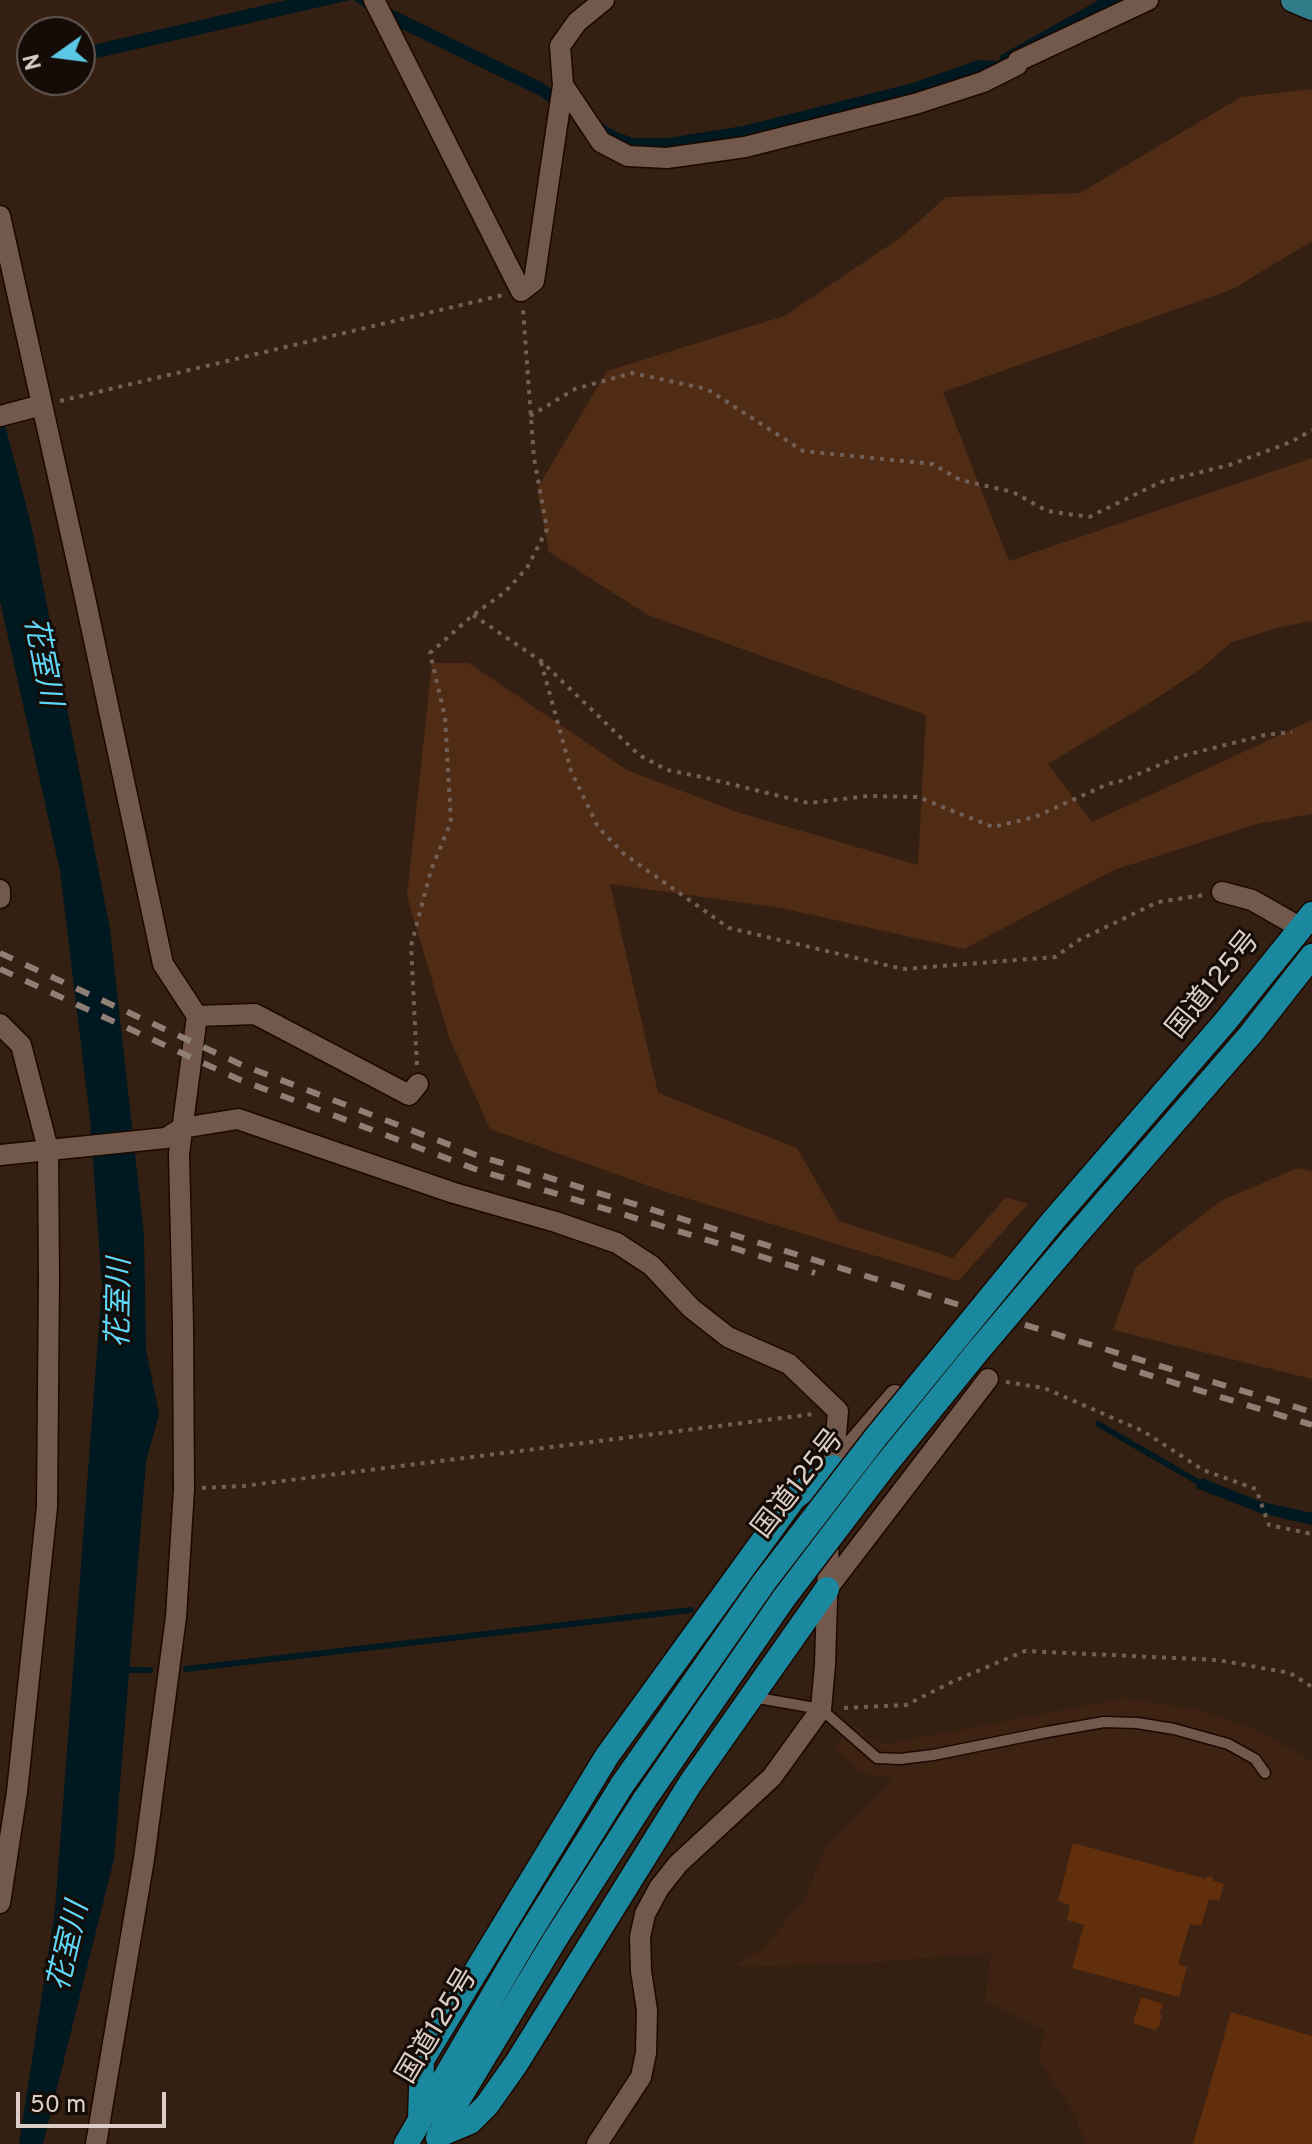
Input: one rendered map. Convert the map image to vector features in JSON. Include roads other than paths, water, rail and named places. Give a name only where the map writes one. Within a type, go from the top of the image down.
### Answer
[{"type":"highway","name":"国道125号","points":[[406,2144],[526,1939],[622,1785],[765,1581],[876,1437],[1052,1222],[1225,1022],[1306,921]]},
{"type":"highway","name":"国道125号","points":[[437,2140],[554,1941],[645,1799],[784,1598],[883,1468],[978,1351],[1250,1035],[1312,956]]},
{"type":"highway","points":[[420,2119],[422,2060],[607,1756],[794,1498],[833,1467]]},
{"type":"highway","points":[[437,2140],[470,2122],[487,2105],[516,2064],[690,1784],[827,1589]]},
{"type":"main road","points":[[1293,0],[1312,8]]},
{"type":"street","points":[[374,0],[521,291],[534,281],[563,85],[560,46],[577,22],[604,0]]},
{"type":"street","points":[[563,85],[601,142],[628,156],[667,158],[745,147],[915,104],[983,82],[1017,65],[1018,61],[1148,0]]},
{"type":"street","points":[[0,216],[163,964],[197,1016],[174,1133],[179,1154],[184,1489],[176,1617],[144,1859],[96,2144]]},
{"type":"street","points":[[0,416],[42,405]]},
{"type":"street","points":[[0,890],[0,898]]},
{"type":"street","points":[[1222,892],[1306,921]]},
{"type":"street","points":[[197,1016],[255,1014],[409,1095],[418,1084]]},
{"type":"street","points":[[0,1024],[21,1045],[54,1149],[47,1507],[17,1792],[0,1903]]},
{"type":"street","points":[[0,1155],[174,1133],[238,1119],[454,1193],[617,1243],[652,1266],[691,1308],[728,1337],[789,1364],[838,1411],[821,1709],[772,1777],[678,1864],[659,1888],[645,1914],[640,1937],[647,2010],[646,2053],[641,2077],[597,2144]]},
{"type":"street","points":[[827,1589],[988,1379]]},
{"type":"street","points":[[833,1467],[895,1395]]},
{"type":"lane","points":[[751,1697],[821,1709],[877,1758],[933,1755],[1104,1722],[1137,1723],[1174,1729],[1228,1744],[1255,1759],[1265,1773]]},
{"type":"water","points":[[287,0],[350,0],[96,58],[96,44]]},
{"type":"water","points":[[354,0],[373,0],[543,83],[616,132],[634,138],[668,138],[743,126],[913,83],[978,60],[999,61],[1001,55],[1099,0],[1133,0],[1011,64],[915,97],[745,139],[667,151],[631,151],[575,120],[540,96],[377,17]]},
{"type":"water","name":"花室川","points":[[0,406],[31,524],[110,929],[144,1234],[146,1350],[159,1414],[146,1462],[114,1859],[43,2144],[19,2144],[55,1910],[102,1286],[90,1119],[60,871],[0,601]]},
{"type":"water","points":[[1202,1478],[1262,1502],[1312,1513],[1312,1525],[1260,1513],[1196,1488]]},
{"type":"waterway","points":[[1098,1424],[1205,1486]]},
{"type":"waterway","points":[[186,1669],[691,1610]]},
{"type":"waterway","points":[[122,1670],[150,1670]]},
{"type":"railway","points":[[0,953],[242,1065],[476,1155],[1312,1412]]},
{"type":"railway","points":[[0,969],[238,1079],[475,1169],[815,1273]]},
{"type":"railway","points":[[1113,1364],[1312,1425]]}]
